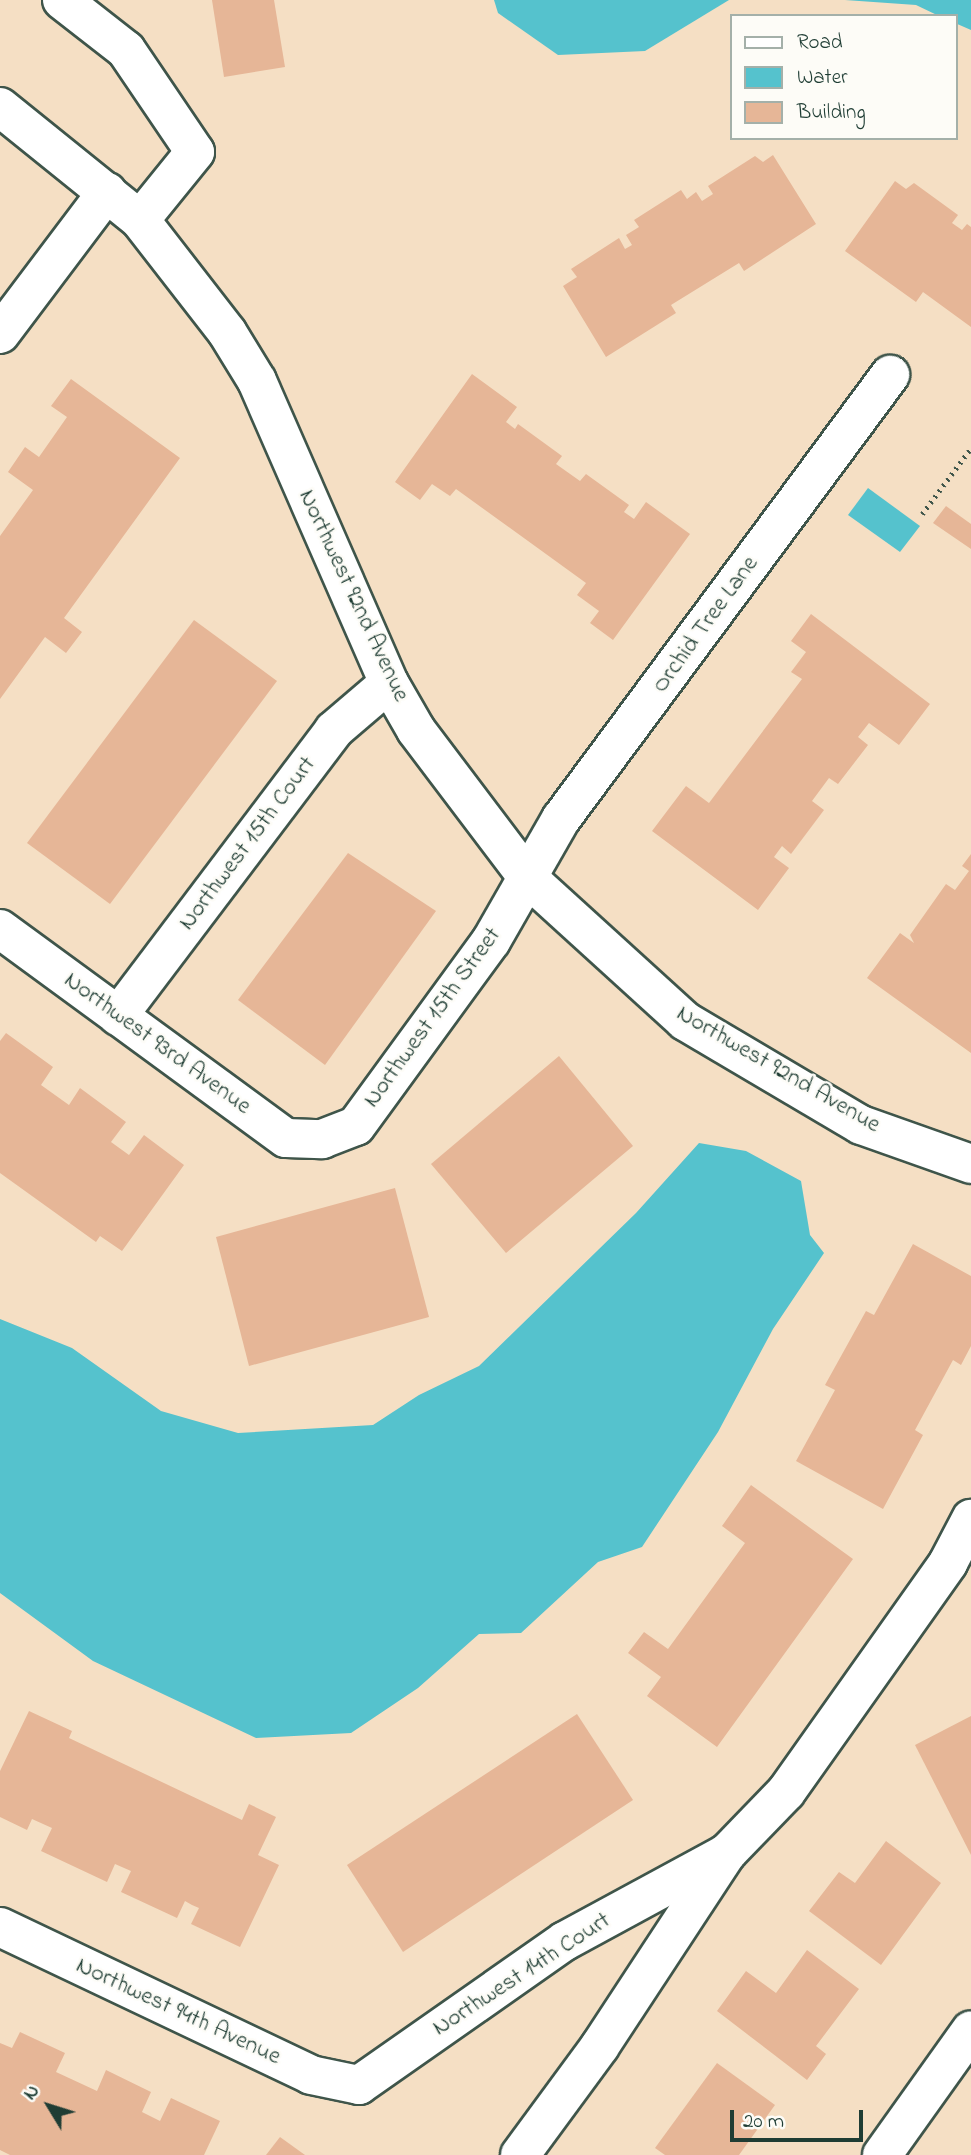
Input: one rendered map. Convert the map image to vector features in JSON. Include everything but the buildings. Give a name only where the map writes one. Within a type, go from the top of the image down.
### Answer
[{"type":"street","points":[[62,0],[126,50],[195,152],[140,220]]},
{"type":"street","name":"Northwest 92nd Avenue","points":[[0,107],[140,220],[197,289],[257,381],[389,682],[416,730],[528,878],[685,1021],[861,1125],[971,1164]]},
{"type":"street","points":[[0,334],[107,192]]},
{"type":"street","name":"Orchid Tree Lane","points":[[528,878],[561,819],[890,375]]},
{"type":"street","name":"Northwest 15th Court","points":[[118,1016],[334,730],[389,682]]},
{"type":"street","name":"Northwest 15th Street","points":[[321,1139],[356,1126],[491,941],[528,878]]},
{"type":"street","name":"Northwest 93rd Avenue","points":[[0,929],[286,1138],[321,1139]]},
{"type":"street","name":"Northwest 14th Court","points":[[520,2155],[600,2046],[727,1853],[786,1792],[948,1563],[971,1519]]},
{"type":"street","name":"Northwest 14th Court","points":[[359,2085],[565,1941],[727,1853]]},
{"type":"street","name":"Northwest 94th Avenue","points":[[0,1927],[311,2075],[359,2085]]},
{"type":"street","points":[[882,2155],[971,2030]]},
{"type":"path","points":[[922,514],[971,448]]},
{"type":"water","points":[[494,0],[729,0],[645,51],[558,55],[498,13]]},
{"type":"water","points":[[845,0],[971,0],[971,30],[957,24],[957,14],[935,14],[916,5]]},
{"type":"water","points":[[868,488],[920,526],[900,552],[848,515]]},
{"type":"water","points":[[699,1143],[746,1151],[801,1181],[810,1235],[824,1253],[773,1329],[718,1432],[642,1547],[598,1562],[521,1633],[479,1634],[418,1688],[351,1733],[256,1738],[93,1661],[0,1593],[0,1319],[72,1348],[161,1411],[238,1433],[373,1425],[419,1395],[479,1366],[636,1213]]}]
